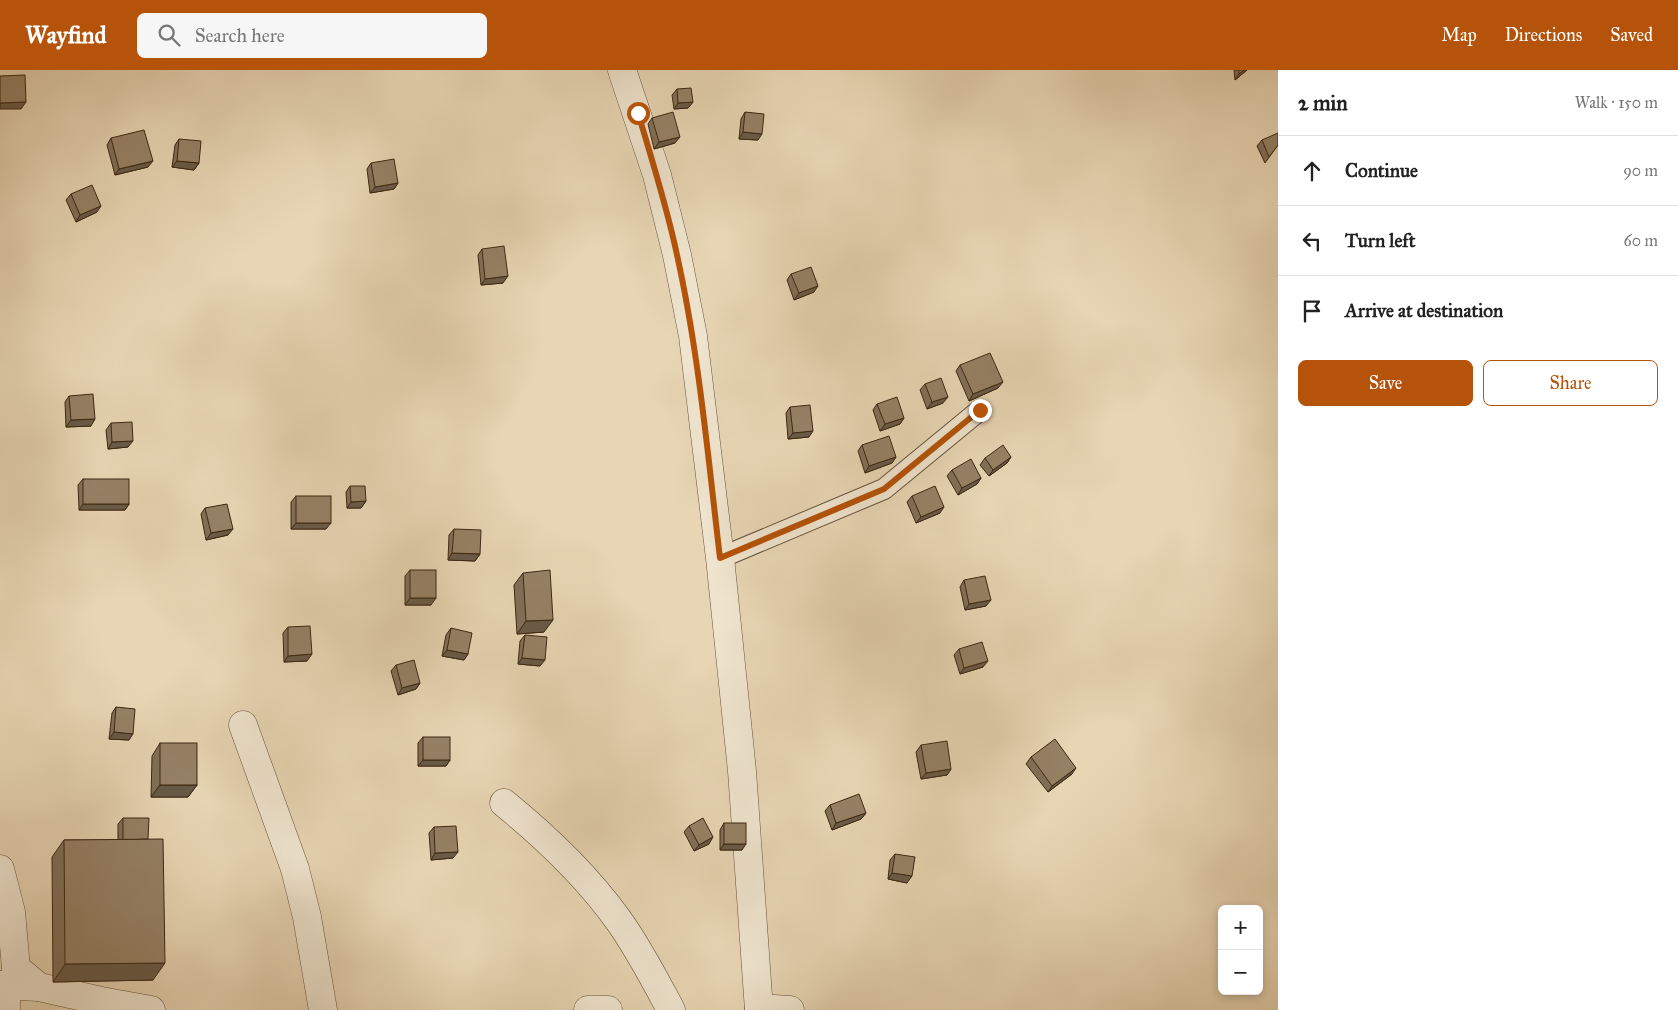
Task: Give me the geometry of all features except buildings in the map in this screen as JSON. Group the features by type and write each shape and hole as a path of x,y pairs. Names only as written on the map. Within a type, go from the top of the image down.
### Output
{"street":[{"path":"622,70 657,175 678,255 693,336 720,558 742,771 759,1009 790,1010"},
{"path":"243,725 295,869 307,917 323,1010"},
{"path":"504,803 566,858 594,888 619,921 644,960 671,1010"},
{"path":"0,869 11,912 16,968 39,987"},
{"path":"4,993 39,987 152,1010"},
{"path":"588,1010 608,1010"}],"lane":[{"path":"720,558 884,489 980,410"}],"route":[{"path":"638,113 678,255 693,336 720,558 884,489 980,410"}]}
